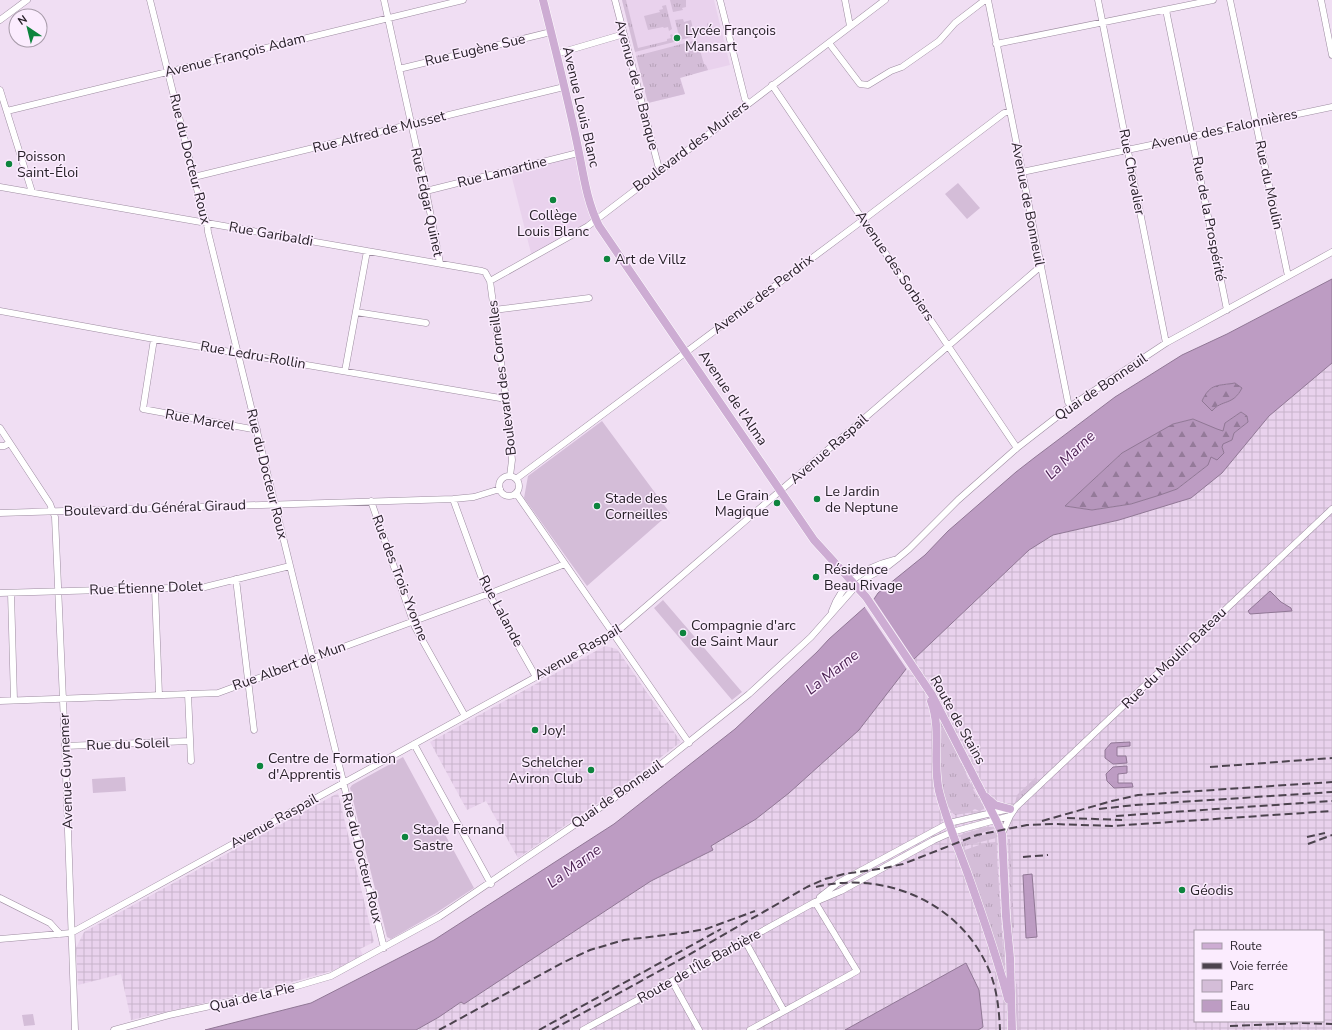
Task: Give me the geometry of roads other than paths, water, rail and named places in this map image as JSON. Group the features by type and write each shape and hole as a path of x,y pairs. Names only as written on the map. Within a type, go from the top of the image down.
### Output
{"main road":[{"name":"Avenue Louis Blanc","path":"543,0 564,87 590,207 595,220"},
{"name":"Avenue de l'Alma","path":"595,220 814,540 866,597 916,672"},
{"name":"Route de Stains","path":"916,672 932,695 983,793 1002,834 1006,916 1010,958 1012,1030"},
{"name":"Route de Stains","path":"916,672 931,700 936,716 937,778 949,823 979,905 998,964 1011,1012"},
{"path":"983,793 995,805 1012,811"}],"street":[{"path":"0,20 26,0"},
{"name":"Rue du Docteur Roux","path":"150,0 194,177 207,223 274,504 384,948"},
{"name":"Rue Edgar Quinet","path":"384,0 426,191 440,263"},
{"name":"Avenue François Adam","path":"7,111 463,0"},
{"name":"Avenue de la Banque","path":"615,0 658,165 661,170"},
{"path":"720,0 745,99 748,103"},
{"path":"845,0 850,26"},
{"name":"Boulevard des Muriers","path":"490,280 588,226 885,0"},
{"path":"829,43 860,84 868,85 891,71 902,67 940,40 955,23 987,0"},
{"name":"Avenue de Bonneuil","path":"987,0 1068,402 1071,406"},
{"name":"Rue Chevalier","path":"1098,0 1166,343"},
{"path":"996,44 1213,0"},
{"name":"Rue du Moulin","path":"1230,0 1288,276"},
{"path":"1321,0 1332,55"},
{"name":"Rue de la Prospérité","path":"1166,10 1227,310"},
{"name":"Rue Eugène Sue","path":"399,69 551,32"},
{"path":"556,54 624,34"},
{"name":"Avenue des Sorbiers","path":"772,85 1017,448"},
{"name":"Rue Alfred de Musset","path":"194,177 564,87"},
{"path":"0,90 32,192"},
{"name":"Avenue des Falonnières","path":"1022,172 1332,107"},
{"name":"Avenue des Perdrix","path":"513,477 686,352 1004,113 1010,111"},
{"name":"Rue Lamartine","path":"426,191 578,153"},
{"name":"Rue Garibaldi","path":"0,187 440,263 485,272 490,280"},
{"path":"345,372 367,251"},
{"name":"Quai de Bonneuil","path":"384,948 439,917 490,883 616,797 689,743 781,667 818,630 854,584 888,566 897,559 958,500 1017,448 1071,406 1166,343 1332,252"},
{"name":"Avenue Raspail","path":"71,933 614,634 1041,266"},
{"name":"Boulevard des Corneilles","path":"490,280 506,399 513,477"},
{"path":"494,310 589,298"},
{"name":"Rue Ledru-Rollin","path":"0,310 154,339 506,399"},
{"path":"356,312 426,323"},
{"name":"Rue Marcel","path":"154,339 143,409 257,430"},
{"path":"0,428 50,504 53,512"},
{"path":"0,446 10,443"},
{"path":"507,476 513,477 519,484 516,493 507,495 504,494 499,486 501,480 507,476"},
{"name":"Boulevard du Général Giraud","path":"0,513 453,499 474,497 500,489"},
{"path":"516,493 689,743"},
{"name":"Rue Lalande","path":"453,499 485,588 536,677"},
{"name":"Rue des Trois Yvonne","path":"370,501 415,627 465,716"},
{"name":"Rue du Moulin Bateau","path":"1012,811 1332,508"},
{"name":"Avenue Guynemer","path":"53,512 55,517 63,698 75,1030"},
{"name":"Rue Albert de Mun","path":"0,701 218,693 565,564"},
{"name":"Rue Étienne Dolet","path":"0,594 205,587 290,566"},
{"path":"236,579 254,730"},
{"path":"155,588 158,695"},
{"path":"11,593 14,700"},
{"path":"188,694 191,761"},
{"name":"Rue du Soleil","path":"65,746 190,741"},
{"path":"414,744 490,883"},
{"path":"1002,834 1012,811"},
{"name":"Route de l'Île Barbière","path":"583,1030 815,902 841,891 934,840 994,816 1012,811"},
{"name":"Route de l'Île Barbière","path":"815,902 838,883 949,823 994,816"},
{"path":"0,898 50,923 60,934"},
{"path":"750,1030 857,970 815,902"},
{"path":"0,940 71,933"},
{"path":"745,941 784,1011"},
{"name":"Quai de la Pie","path":"114,1030 169,1015 301,986 342,971 384,948"},
{"path":"672,981 699,1030"},
{"path":"595,1023 598,1030"}],"water":[{"name":"La Marne","path":"1332,279 1332,363 1269,416 1222,473 1191,498 1119,520 1053,535 1029,550 913,660 859,730 789,793 756,819 711,846 713,850 651,881 464,1004 461,1002 416,1030 205,1030 311,1003 434,940 614,824 735,729 829,639 874,599 878,593 925,555 948,531 1016,472 1115,397 1182,355 1227,334","holes":["1235,383 1242,388 1239,394 1235,398 1216,407 1212,411 1202,401 1211,388 1219,385","1241,412 1247,416 1248,422 1234,433 1232,440 1223,444 1222,447 1224,453 1217,460 1211,457 1208,465 1177,489 1131,504 1092,510 1065,506 1122,453 1173,424 1193,419 1223,431 1225,423"]},
{"path":"1270,591 1281,602 1291,608 1292,611 1250,614 1248,611"},
{"path":"1130,742 1130,746 1117,747 1117,756 1126,756 1127,763 1113,764 1105,758 1105,750 1111,743"},
{"path":"1127,766 1127,773 1118,774 1118,783 1132,783 1133,787 1114,788 1107,781 1106,774 1113,767"},
{"path":"1032,874 1037,937 1026,938 1023,875"},
{"path":"966,963 979,990 983,1027 978,1030 845,1030"}],"railway":[{"path":"1210,767 1332,758"},
{"path":"1042,821 1138,795 1332,782"},
{"path":"1099,809 1135,805 1332,792"},
{"path":"1116,816 1332,801"},
{"path":"552,1030 683,958 807,887 825,879 844,874 903,864 977,835 1027,825 1054,824 1112,826 1332,811"},
{"path":"1067,818 1122,820"},
{"path":"1307,837 1325,833"},
{"path":"1308,844 1332,835"},
{"path":"1023,857 1048,855"},
{"path":"816,887 842,883 868,883 894,888 918,897 940,910 960,926 976,946 989,970 997,999 1000,1030"},
{"path":"439,1030 564,962 590,950 624,940 706,929 755,911"},
{"path":"539,1030 721,929"},
{"path":"1230,1026 1301,1023 1332,1024"}],"place":[{"name":"Lycée François Mansart","path":"677,38"},
{"name":"Poisson Saint-Éloi","path":"9,164"},
{"name":"Collège Louis Blanc","path":"553,200"},
{"name":"Art de Villz","path":"607,259"},
{"name":"Le Jardin de Neptune","path":"817,499"},
{"name":"Le Grain Magique","path":"777,503"},
{"name":"Stade des Corneilles","path":"597,506"},
{"name":"Résidence Beau Rivage","path":"816,577"},
{"name":"Compagnie d'arc de Saint Maur","path":"683,633"},
{"name":"Joy!","path":"535,730"},
{"name":"Centre de Formation d'Apprentis","path":"260,766"},
{"name":"Schelcher Aviron Club","path":"591,770"},
{"name":"Stade Fernand Sastre","path":"405,837"},
{"name":"Géodis","path":"1182,890"}]}
